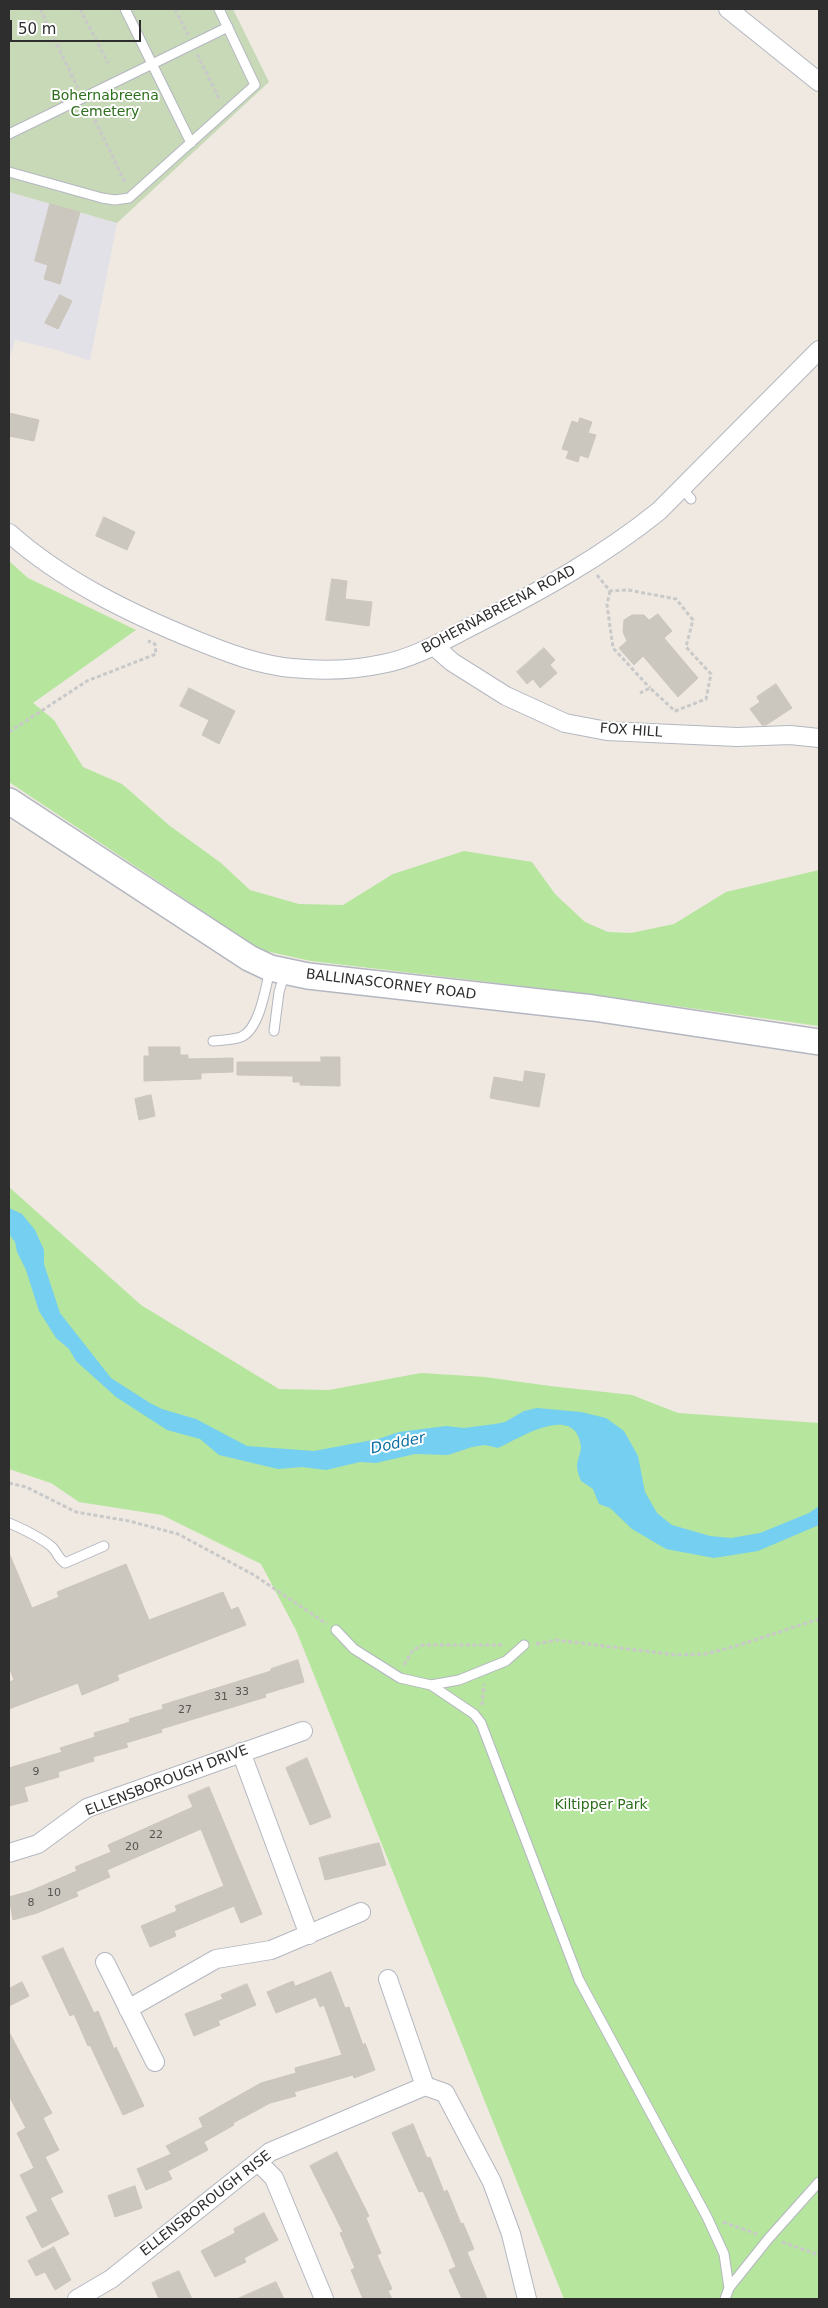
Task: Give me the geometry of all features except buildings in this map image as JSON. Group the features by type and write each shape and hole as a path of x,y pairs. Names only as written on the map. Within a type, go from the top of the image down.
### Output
{"main road":[{"name":"BALLINASCORNEY ROAD","path":"9,801 249,958 278,970 308,976 593,1008 819,1042"}],"street":[{"path":"728,9 819,82"},
{"name":"BOHERNABREENA ROAD","path":"9,533 37,556 113,604 149,621 229,653 264,663 292,668 325,669 368,666 390,662 434,646 507,609 590,561 686,493 819,350"},
{"name":"FOX HILL","path":"434,646 452,662 506,696 565,722 606,731 737,737 790,735 819,738"},
{"name":"ELLENSBOROUGH DRIVE","path":"9,1853 38,1844 87,1808 303,1731"},
{"path":"241,1752 309,1935"},
{"path":"128,2009 216,1958 271,1950 361,1912"},
{"path":"104,1962 156,2062"},
{"path":"388,1980 425,2086 445,2093 492,2182 511,2234 527,2299"},
{"name":"ELLENSBOROUGH RISE","path":"78,2299 111,2279 232,2182 259,2163 270,2152 425,2086"},
{"path":"259,2163 274,2178 324,2299"}],"lane":[{"path":"125,9 191,143"},
{"path":"9,172 102,198 129,198 255,85 218,9"},
{"path":"9,134 228,27"},
{"path":"274,1031 278,970"},
{"path":"214,1041 230,1040 243,1036 254,1024 278,970"},
{"path":"9,1523 21,1528 53,1548 59,1559 64,1563 104,1546"},
{"path":"336,1630 354,1649 400,1678 431,1685 474,1714 481,1723 579,1980 707,2217 724,2254 729,2288"},
{"path":"431,1685 459,1680 506,1661 524,1645"},
{"path":"725,2299 729,2288 769,2238 819,2182"}],"path":[{"path":"80,9 108,63"},
{"path":"175,9 226,111"},
{"path":"590,561 596,574 610,591"},
{"path":"628,590 676,599 693,620 686,647 710,674 706,699 675,711 650,688 613,648 607,605 610,591 628,590"},
{"path":"9,732 87,681 156,654 155,644 147,640"},
{"path":"640,693 650,688"},
{"path":"9,1483 26,1488 76,1512 129,1521 178,1534 254,1575 336,1630"},
{"path":"394,1674 404,1666 413,1650 423,1645 524,1645 556,1640 677,1655 705,1654 733,1647 819,1619"},
{"path":"481,1723 485,1670"}],"shaded area":[{"path":"9,192 117,223 90,361 57,350 15,340 9,360"}],"green space":[{"name":"Bohernabreena Cemetery","path":"9,9 233,9 269,82 117,223 9,192"},
{"path":"9,561 28,578 136,630 33,703 54,720 83,767 122,784 170,826 221,863 250,890 299,904 343,905 393,874 464,851 532,862 555,894 585,922 608,932 631,933 674,924 726,892 819,870 819,1026 589,994 311,961 261,950 9,782"},
{"name":"Kiltipper Park","path":"9,1187 141,1305 279,1389 329,1390 421,1373 485,1377 632,1395 678,1413 819,1423 819,2299 564,2299 296,1630 261,1564 162,1515 79,1502 51,1483 9,1469"}],"water":[{"name":"Dodder","path":"9,1208 22,1214 35,1230 44,1250 44,1264 60,1313 111,1378 162,1409 196,1419 247,1446 314,1451 378,1439 399,1432 446,1426 464,1428 495,1424 505,1422 524,1411 537,1408 581,1412 606,1418 624,1431 638,1456 645,1492 657,1513 672,1525 710,1536 731,1538 760,1533 809,1513 819,1506 819,1525 758,1551 714,1558 666,1549 632,1529 610,1508 599,1504 593,1489 581,1481 577,1464 581,1447 577,1433 569,1426 545,1427 498,1448 485,1445 448,1455 415,1454 376,1463 360,1462 326,1470 302,1467 278,1469 219,1455 200,1439 167,1430 116,1397 76,1361 69,1349 56,1338 39,1311 26,1270 17,1252 15,1242 9,1234"}]}
